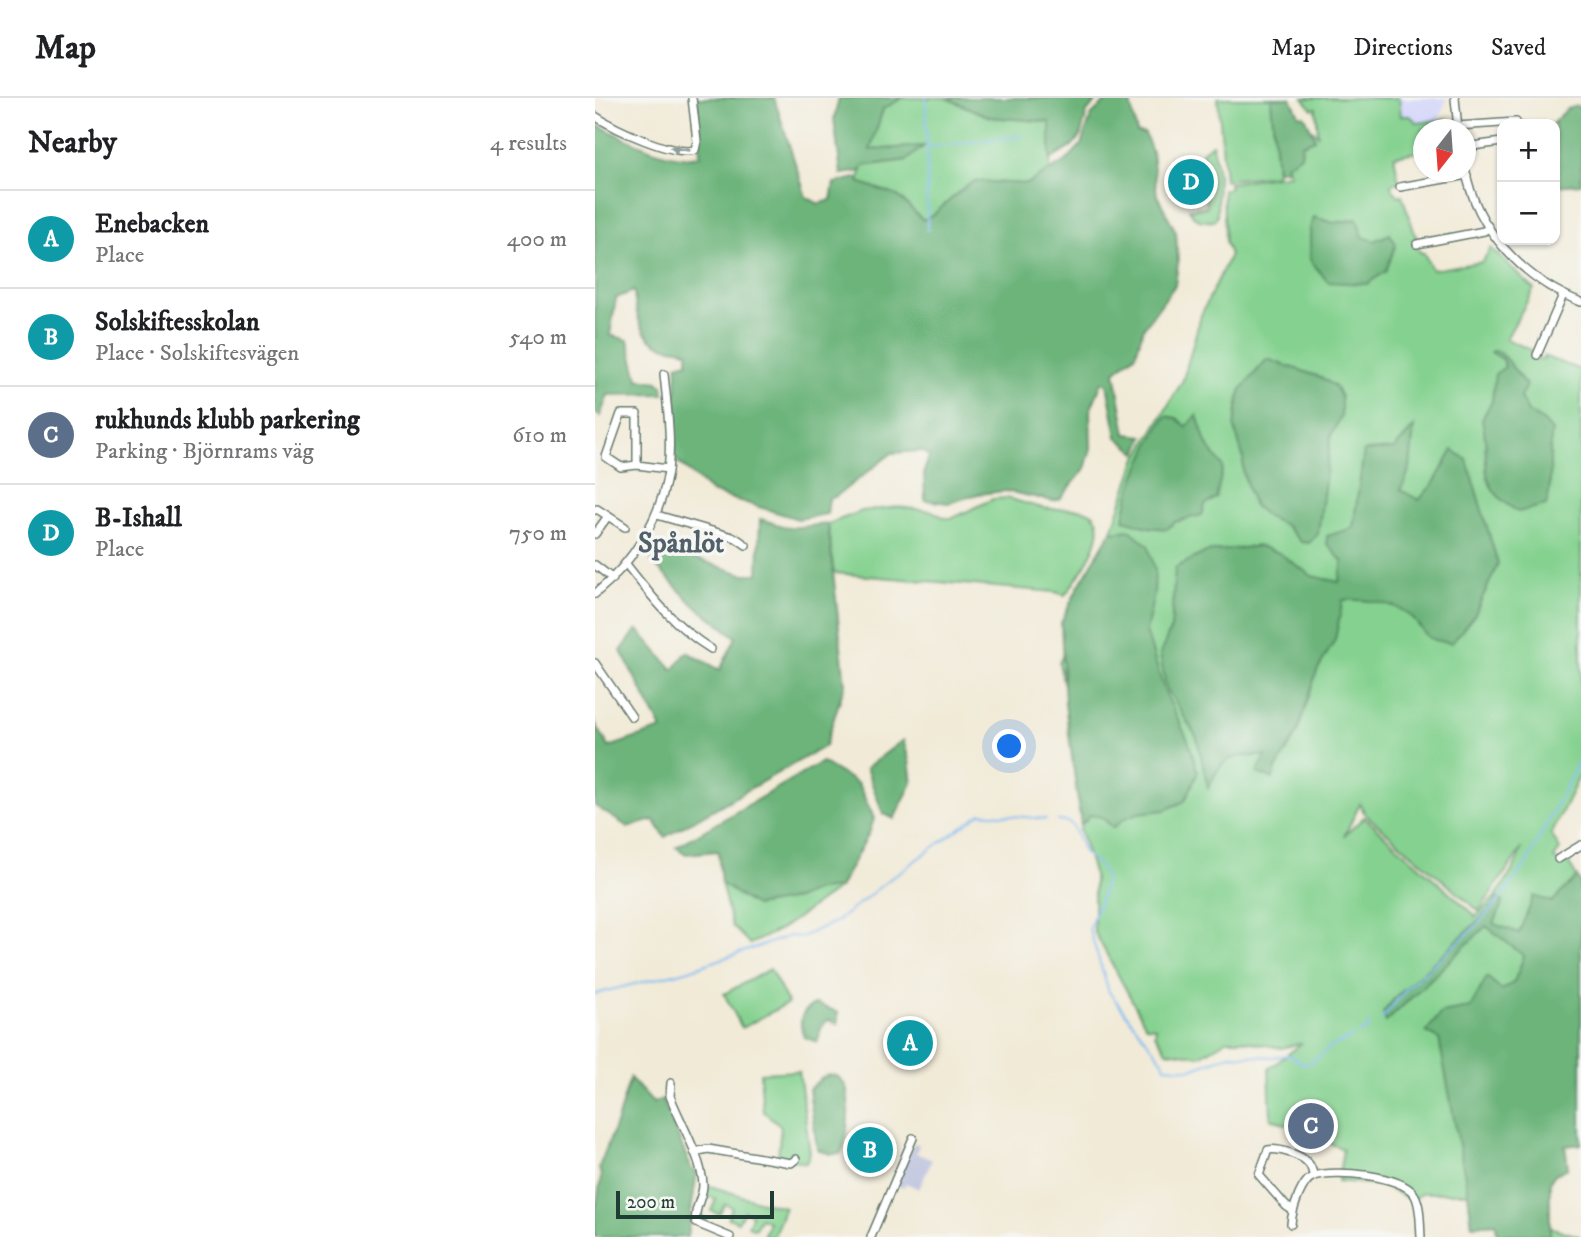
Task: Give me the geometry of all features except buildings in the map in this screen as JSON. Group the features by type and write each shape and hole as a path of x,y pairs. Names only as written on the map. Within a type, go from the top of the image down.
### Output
{"street":[{"path":"595,116 617,130 662,146 690,152 695,150 697,141 692,98"},
{"path":"1455,98 1456,119"},
{"path":"1476,126 1497,124"},
{"path":"1476,146 1497,143"},
{"path":"1400,187 1422,182"},
{"path":"1470,182 1489,227 1517,263 1563,295 1581,302"},
{"path":"1417,244 1483,231 1489,227"},
{"path":"1537,355 1563,295"},
{"path":"595,594 626,564 657,515 668,469 664,374"},
{"path":"638,465 637,414 621,414 606,457 621,467 638,465 668,469"},
{"path":"595,510 625,527"},
{"path":"657,515 736,538 746,545"},
{"path":"595,534 608,516"},
{"path":"626,564 657,604 691,637 711,649"},
{"path":"595,565 613,579"},
{"path":"595,663 632,716"},
{"path":"1559,859 1581,845"},
{"path":"671,1083 670,1096 702,1171 703,1188 694,1216 696,1223 730,1237"},
{"path":"871,1237 913,1138"},
{"path":"694,1152 708,1149 791,1163 796,1159"},
{"path":"1292,1210 1259,1175 1268,1150 1276,1149 1304,1160 1309,1164 1314,1176"},
{"path":"1291,1224 1292,1210 1308,1180 1314,1176 1369,1176 1408,1188 1417,1199 1421,1237"}],"shaded area":[{"path":"1399,98 1447,98 1439,119 1413,119 1413,121 1400,117"},
{"path":"914,1143 919,1145 916,1153 932,1160 919,1189 906,1183 903,1188 896,1185"}],"green space":[{"path":"697,98 774,98 806,197 819,204 831,200 834,183 860,177 859,182 898,196 923,220 975,181 1027,184 1067,160 1081,145 1091,116 1109,98 1129,98 1137,133 1145,134 1152,152 1157,195 1176,232 1178,263 1175,285 1143,329 1136,354 1115,372 1126,434 1144,436 1137,453 1117,437 1107,384 1102,382 1090,411 1091,448 1085,469 1060,499 1053,501 1006,491 978,494 949,503 925,500 924,472 929,456 922,451 892,453 835,497 829,498 827,514 798,519 711,492 674,458 677,365 688,362 688,351 660,345 648,336 637,314 634,291 616,298 610,335 628,340 638,379 658,382 663,386 664,394 608,395 600,416 595,413 595,124 660,152 674,156 700,156"},
{"path":"839,98 902,98 883,109 870,150 924,146 907,160 863,166 862,171 841,174 834,119"},
{"path":"902,98 946,98 990,117 1051,122 1050,170 1027,184 975,181 934,214 922,220 898,196 858,182 863,166 907,160 922,146 870,150 883,109"},
{"path":"946,98 1099,98 1087,112 1080,137 1071,147 1050,160 1050,122 990,117"},
{"path":"1218,98 1271,98 1277,175 1225,180"},
{"path":"1271,98 1291,98 1299,115 1305,116 1315,139 1302,144 1301,155 1286,165 1287,170 1277,170"},
{"path":"1303,98 1399,98 1401,116 1410,116 1413,119 1413,153 1394,156 1399,182 1391,184 1399,196 1402,195 1417,240 1412,240 1420,252 1424,253 1432,270 1482,262 1491,248 1534,289 1506,339 1531,350 1531,359 1544,360 1543,356 1581,370 1581,773 1551,834 1560,849 1554,859 1563,864 1568,862 1581,884 1581,1144 1565,1146 1568,1168 1555,1174 1550,1181 1550,1227 1581,1237 1497,1234 1496,1223 1472,1225 1468,1193 1422,1193 1412,1200 1381,1185 1338,1181 1343,1149 1271,1118 1269,1069 1302,1043 1281,1048 1242,1040 1227,1040 1200,1056 1167,1051 1155,1034 1156,1027 1146,1026 1094,931 1094,876 1080,830 1086,784 1059,663 1105,551 1136,460 1183,380 1201,315 1230,255 1225,241 1223,190 1230,188 1229,183 1290,174 1286,165 1301,155 1302,144 1315,139 1311,129 1318,135 1316,108 1312,109","holes":["1360,804 1365,814 1479,911 1522,848 1503,886 1475,917 1364,817 1344,836"]},
{"path":"1576,106 1581,108 1581,184 1560,186 1560,119 1557,119 1567,109"},
{"path":"1212,144 1218,173 1217,217 1214,221 1205,221 1196,218 1189,209 1207,207 1202,152"},
{"path":"1314,217 1334,223 1357,219 1363,237 1374,241 1390,234 1396,244 1386,271 1367,284 1328,282 1310,260 1310,228"},
{"path":"1496,350 1526,385 1520,397 1528,412 1552,431 1550,487 1546,505 1518,512 1494,491 1486,471 1482,419 1492,401 1495,374 1505,367 1502,359 1491,352"},
{"path":"1267,359 1320,377 1336,387 1341,397 1341,417 1331,435 1318,534 1309,543 1301,542 1285,525 1267,517 1253,505 1243,472 1243,457 1234,426 1240,391"},
{"path":"1197,415 1206,443 1223,467 1216,498 1205,505 1202,515 1175,522 1167,529 1124,520 1129,495 1140,466 1166,416 1177,418 1186,427"},
{"path":"1414,427 1410,468 1401,490 1419,500 1434,483 1453,450 1467,460 1498,564 1475,614 1452,643 1428,637 1402,610 1386,604 1343,600 1335,640 1317,671 1297,733 1273,779 1257,773 1266,756 1236,757 1224,763 1208,788 1197,738 1166,687 1160,654 1171,628 1175,568 1206,552 1259,546 1279,553 1312,576 1339,582 1343,562 1327,544 1327,536 1353,528 1364,451 1394,449"},
{"path":"1007,498 1044,508 1087,511 1096,517 1099,527 1092,552 1065,595 834,573 828,524 862,511 898,507 932,511 945,518 953,518 993,499"},
{"path":"760,519 789,528 828,524 845,684 825,746 665,837 654,820 628,827 595,806 595,723 609,747 662,729 621,651 637,629 673,670 687,652 720,670 736,637 693,604 652,562 650,544 742,574 758,574"},
{"path":"1130,530 1148,545 1155,570 1154,594 1146,631 1164,690 1188,740 1198,772 1185,801 1165,810 1138,813 1125,818 1113,828 1102,817 1090,815 1081,825 1065,704 1061,623 1078,587 1111,532"},
{"path":"903,740 912,783 894,819 883,813 866,768"},
{"path":"822,762 858,784 874,818 870,831 839,888 817,890 796,899 755,906 721,883 718,851 686,854 676,847"},
{"path":"1577,877 1581,884 1581,1144 1565,1146 1568,1168 1555,1174 1550,1181 1550,1236 1497,1234 1496,1223 1472,1225 1439,1039 1426,1032 1441,1013 1470,1008 1487,977 1502,990 1514,982 1524,956 1486,926 1386,1022 1383,1013 1394,999 1493,906 1497,898 1503,902 1494,924 1519,933 1534,896 1552,902"},
{"path":"721,883 755,906 796,899 817,890 839,888 783,928 750,944 732,926"},
{"path":"770,969 788,1003 742,1028 724,994"},
{"path":"816,1004 838,1012 838,1024 828,1020 822,1025 817,1042 804,1037 801,1026 804,1013"},
{"path":"799,1071 810,1153 806,1163 778,1156 781,1126 763,1111 760,1073"},
{"path":"837,1076 847,1091 847,1131 840,1154 830,1154 817,1149 809,1089 823,1077"},
{"path":"630,1078 653,1103 662,1099 692,1170 697,1172 687,1237 595,1237 595,1215 601,1177 599,1167"},
{"path":"707,1185 785,1207 773,1237 763,1237 769,1222 760,1218 755,1229 748,1226 752,1215 744,1211 738,1222 728,1218 732,1207 725,1204 719,1214 711,1211 716,1199 708,1196 699,1215 699,1206"}],"waterway":[{"path":"926,98 927,146"},
{"path":"927,231 927,147 1023,136"},
{"path":"1382,1019 1408,987 1473,929 1497,903 1526,864 1581,757"},
{"path":"595,994 686,971 790,936 801,937 837,921 981,813 1046,819"},
{"path":"1058,821 1068,822 1073,826 1085,854 1099,865 1106,876 1102,896 1089,928 1109,992 1165,1067 1191,1069 1230,1055 1290,1055 1303,1064 1310,1063 1331,1047 1353,1036"},
{"path":"1359,1033 1366,1030 1369,1023"}],"place":[{"name":"B-Ishall","path":"1191,182"},
{"name":"Enebacken","path":"910,1043"},
{"name":"rukhunds klubb parkering","path":"1311,1126"},
{"name":"Solskiftesskolan","path":"870,1150"}],"district":[{"name":"Spånlöt","path":"681,543"}]}
